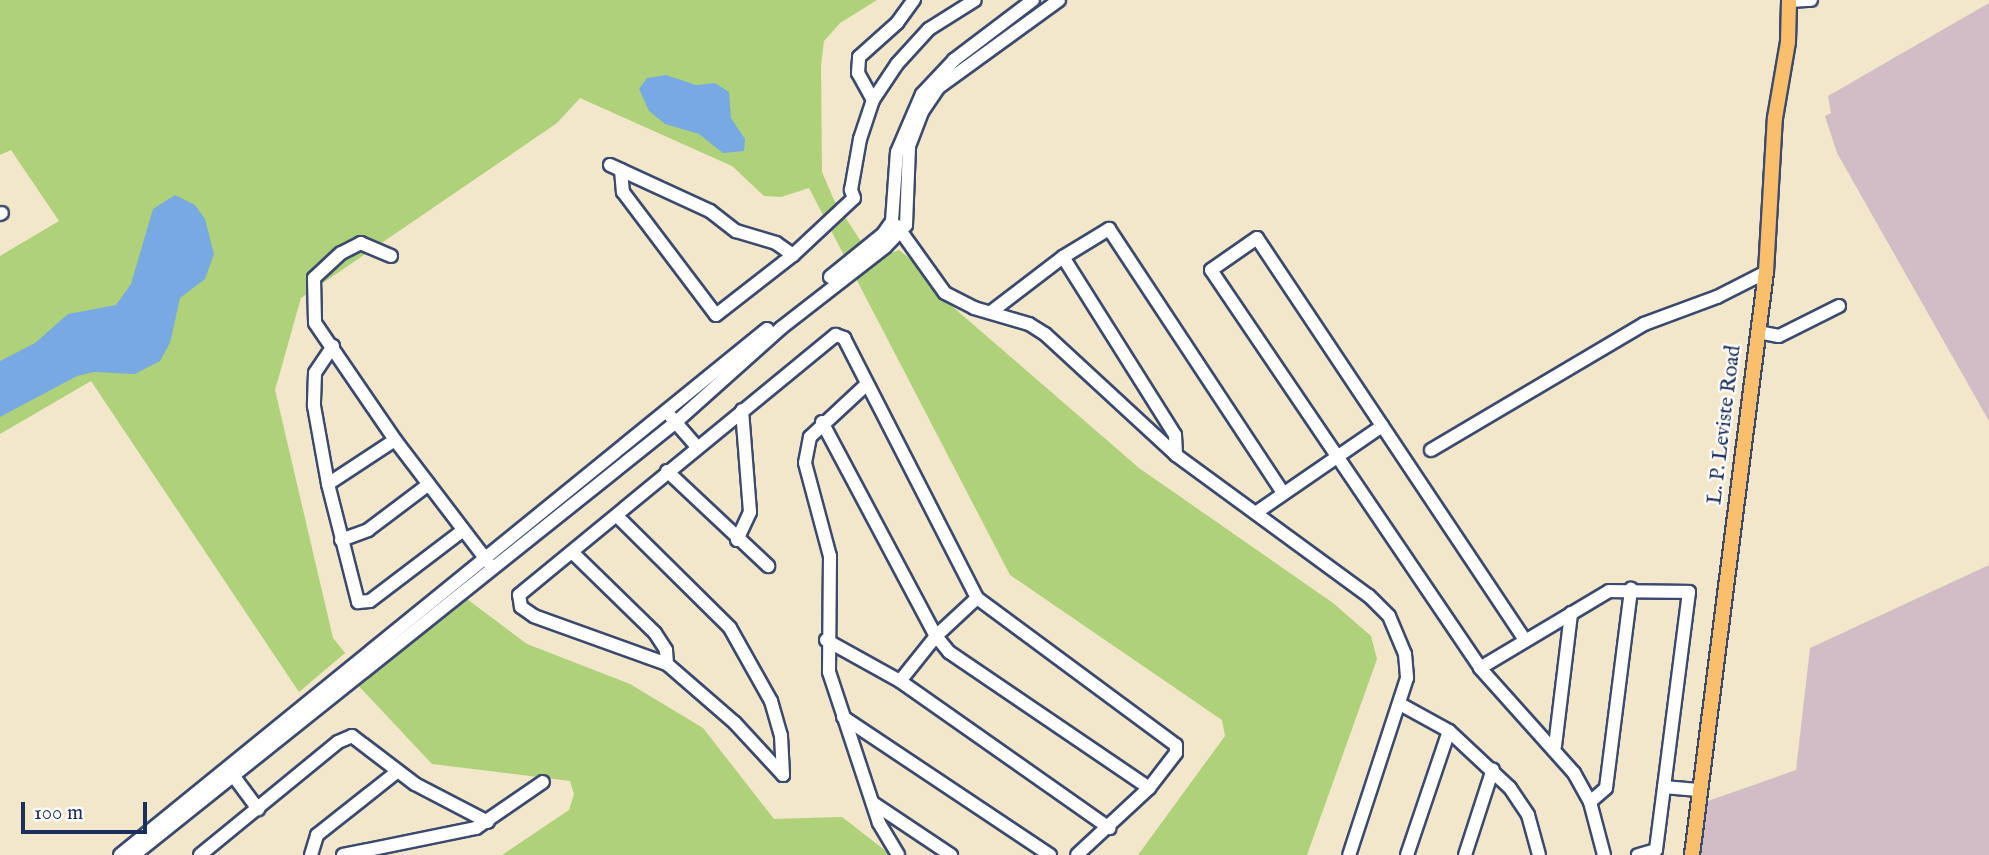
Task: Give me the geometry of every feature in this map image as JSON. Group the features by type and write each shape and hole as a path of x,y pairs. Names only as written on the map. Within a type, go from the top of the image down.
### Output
{"main road":[{"name":"L. P. Leviste Road","path":"1692,855 1698,790 1766,272 1775,118 1788,42 1789,1"}],"street":[{"path":"873,100 858,73 859,57 897,23 915,0"},
{"path":"943,0 949,14"},
{"path":"793,255 776,243 736,230 710,211 615,168 623,192 716,314 793,255 854,198 851,190 860,139 873,100 897,64 949,14 975,0"},
{"path":"672,417 883,234 892,221 897,152 922,94 954,60 1033,0"},
{"path":"120,855 230,771 885,247 902,231 908,213 905,175 909,146 922,111 939,87 1059,0"},
{"path":"1789,1 1811,0"},
{"path":"892,221 920,254 945,293 991,313 1029,324 1045,334 1176,455 1256,512 1389,616 1405,654 1406,678 1400,704 1349,855"},
{"path":"991,313 1063,257 1109,229 1283,493"},
{"path":"1525,640 1257,238 1211,270 1336,460 1480,668 1555,746 1590,802 1604,855"},
{"path":"391,256 368,244 354,244 314,278 315,323 461,531 489,562"},
{"path":"885,247 920,254"},
{"path":"1063,257 1175,435 1176,455"},
{"path":"1431,450 1644,324 1717,297 1766,272"},
{"path":"1758,332 1779,336 1839,306"},
{"path":"617,516 730,628 771,701 782,736 783,775 735,723 667,664 534,616 521,607 519,595 617,516 696,446 836,335 844,338 977,598 1174,743 1176,753 1149,788 1110,828 1077,855"},
{"path":"332,346 322,357 312,389 328,484 358,602 365,603 461,531"},
{"path":"867,384 822,422 810,437 805,463 830,556 833,588 826,640 829,672 873,803 898,855"},
{"path":"737,540 750,513 742,410"},
{"path":"672,417 696,446"},
{"path":"822,422 936,636 949,652 1149,788"},
{"path":"1256,512 1336,460 1382,426"},
{"path":"328,484 395,440"},
{"path":"667,471 737,540 768,566"},
{"path":"341,540 368,530 429,484"},
{"path":"572,552 655,633 666,650 667,664"},
{"path":"1480,668 1609,591 1632,589 1689,592 1656,850 1638,855"},
{"path":"1590,802 1606,788 1632,589"},
{"path":"900,681 936,636 977,598"},
{"path":"1555,746 1571,613"},
{"path":"826,640 900,681 1110,828"},
{"path":"1400,704 1449,731 1493,769 1528,815 1539,855"},
{"path":"843,716 1050,855"},
{"path":"1407,855 1449,731"},
{"path":"200,855 352,736 398,771 488,821"},
{"path":"1465,855 1493,769"},
{"path":"230,771 258,809"},
{"path":"134,855 230,771"},
{"path":"311,855 317,835 398,771"},
{"path":"343,855 477,828 543,782"},
{"path":"1664,786 1698,790"},
{"path":"873,803 951,855"}],"shaded area":[{"path":"1989,3 1989,421 1837,153 1825,116 1831,113 1828,96"},
{"path":"1989,565 1989,855 1701,855 1705,802 1796,770 1810,648"}],"green space":[{"path":"0,0 877,0 840,23 824,41 821,65 822,172 834,200 860,240 875,259 899,250 913,261 939,295 1139,468 1333,603 1371,636 1377,659 1307,855 1138,855 1225,736 1222,720 1010,575 809,188 781,197 764,196 732,166 580,98 557,123 301,298 275,390 333,638 345,653 299,692 91,381 0,434 0,256 59,221 11,150 0,155"},
{"path":"463,596 527,644 630,684 703,728 774,819 842,817 891,855 502,855 569,810 574,794 570,781 432,764 355,682"}],"water":[{"path":"666,75 696,85 715,83 729,92 731,118 745,139 744,151 723,153 699,134 665,124 649,111 639,89 647,78"},
{"path":"175,195 195,205 205,219 214,254 205,279 180,298 170,343 160,361 135,374 94,372 77,376 0,417 0,361 35,343 68,314 116,305 131,284 153,209"}]}
